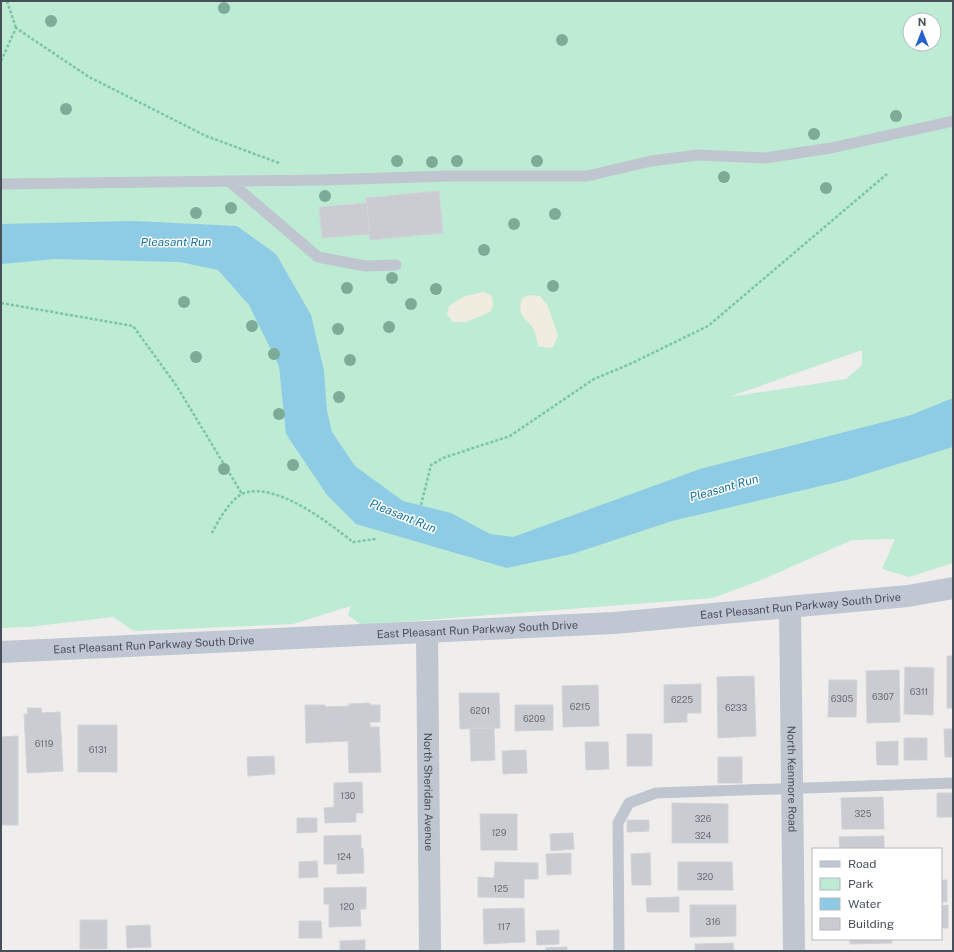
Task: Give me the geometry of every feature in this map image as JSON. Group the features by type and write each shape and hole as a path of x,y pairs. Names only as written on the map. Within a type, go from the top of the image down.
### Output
{"street":[{"name":"East Pleasant Run Parkway South Drive","path":"1,652 614,623 908,596 953,588"},
{"name":"North Kenmore Road","path":"790,608 794,951"},
{"name":"North Sheridan Avenue","path":"427,633 430,951"}],"lane":[{"path":"1,184 330,180 450,176 587,176 651,161 698,154 765,158 831,148 953,122"},
{"path":"229,181 318,257 365,266 396,265"},
{"path":"619,951 618,823 629,803 656,793 953,783"}],"path":[{"path":"7,1 16,28 89,77 206,136 286,166"},
{"path":"1,62 16,28"},
{"path":"421,504 431,465 443,458 510,436 594,379 630,364 708,326 887,174"},
{"path":"1,303 132,326 176,385 242,494"},
{"path":"212,533 232,501 242,494 256,491 285,498 323,518 353,542 376,539"}],"green space":[{"path":"1,1 953,1 953,408 871,434 759,456 616,504 538,533 518,544 491,540 476,530 455,545 518,560 550,554 612,530 683,510 770,491 811,480 869,470 953,447 953,563 909,577 882,569 895,539 852,540 766,578 713,598 361,625 348,615 351,606 293,624 134,631 113,617 28,627 1,628","holes":["862,350 862,365 846,379 729,397"]}],"sand":[{"path":"484,292 492,296 493,305 491,311 466,322 453,322 447,314 449,306 465,296"},
{"path":"530,295 540,296 548,306 558,336 553,347 549,348 538,346 534,330 522,316 520,309 522,298"}],"water":[{"name":"Pleasant Run","path":"134,221 237,226 276,254 311,315 324,371 327,411 332,432 355,466 403,501 451,513 490,534 513,537 700,469 911,415 953,398 953,447 846,480 672,521 572,554 507,568 356,524 327,495 286,434 279,366 249,305 218,270 180,262 56,259 1,264 1,224"}],"building":[{"path":"439,191 443,233 370,240 366,198"},
{"path":"367,203 370,234 322,238 319,207"},
{"path":"947,656 953,656 953,708 947,708"},
{"path":"905,667 934,668 933,715 904,714"},
{"path":"899,670 900,722 867,723 866,671"},
{"path":"754,676 756,736 718,738 717,677"},
{"path":"829,680 857,680 856,717 828,717"},
{"path":"701,684 701,713 687,713 687,722 664,723 664,685"},
{"path":"598,685 599,726 563,727 562,686"},
{"path":"459,693 499,693 500,728 460,729"},
{"path":"370,703 370,705 380,705 380,722 370,722 370,727 379,727 381,772 349,773 348,741 306,743 305,705 325,705 325,707"},
{"path":"515,705 553,705 553,730 515,731"},
{"path":"27,708 41,708 42,713 60,712 63,771 27,773 24,714 28,714"},
{"path":"78,725 117,725 117,772 78,772"},
{"path":"470,728 494,728 495,760 471,761"},
{"path":"944,729 953,729 953,757 945,757"},
{"path":"627,734 652,734 652,766 627,766"},
{"path":"18,736 18,825 1,825 1,737"},
{"path":"904,738 927,738 927,760 904,760"},
{"path":"898,741 898,765 877,765 876,742"},
{"path":"585,742 608,742 609,769 586,770"},
{"path":"526,750 527,773 503,774 502,751"},
{"path":"274,756 275,774 248,776 247,757"},
{"path":"718,757 742,757 742,783 718,783"},
{"path":"362,782 363,813 356,813 356,822 325,823 324,808 334,807 334,783"},
{"path":"937,793 953,793 953,817 937,817"},
{"path":"883,797 884,829 842,829 841,798"},
{"path":"672,803 728,804 728,843 672,843"},
{"path":"480,814 517,814 517,850 481,850"},
{"path":"297,818 317,818 317,832 297,833"},
{"path":"627,820 649,820 649,831 627,832"},
{"path":"573,833 574,849 551,851 550,834"},
{"path":"361,835 364,873 337,874 337,864 324,864 324,836"},
{"path":"884,836 884,848 840,848 839,837"},
{"path":"571,853 571,874 547,875 546,854"},
{"path":"650,853 651,885 632,885 631,854"},
{"path":"317,861 318,877 299,878 299,862"},
{"path":"495,862 538,863 538,879 524,879 524,898 478,897 478,877 494,878"},
{"path":"678,862 732,862 733,890 678,890"},
{"path":"942,880 947,880 947,902 942,902"},
{"path":"366,887 366,909 360,909 361,926 329,927 329,904 324,904 324,888"},
{"path":"679,897 679,912 647,912 646,898"},
{"path":"690,905 736,905 736,936 690,937"},
{"path":"948,905 948,928 942,928 942,906"},
{"path":"524,908 525,942 484,944 483,909"},
{"path":"80,920 107,920 107,949 80,949"},
{"path":"299,921 321,921 322,938 299,938"},
{"path":"150,925 151,947 127,948 126,926"},
{"path":"559,930 559,944 537,945 536,931"},
{"path":"365,940 365,951 340,951 340,941"},
{"path":"850,940 892,940 892,943 850,944"},
{"path":"733,943 734,951 695,951 695,944"},
{"path":"567,947 567,951 546,951 546,948"}]}
